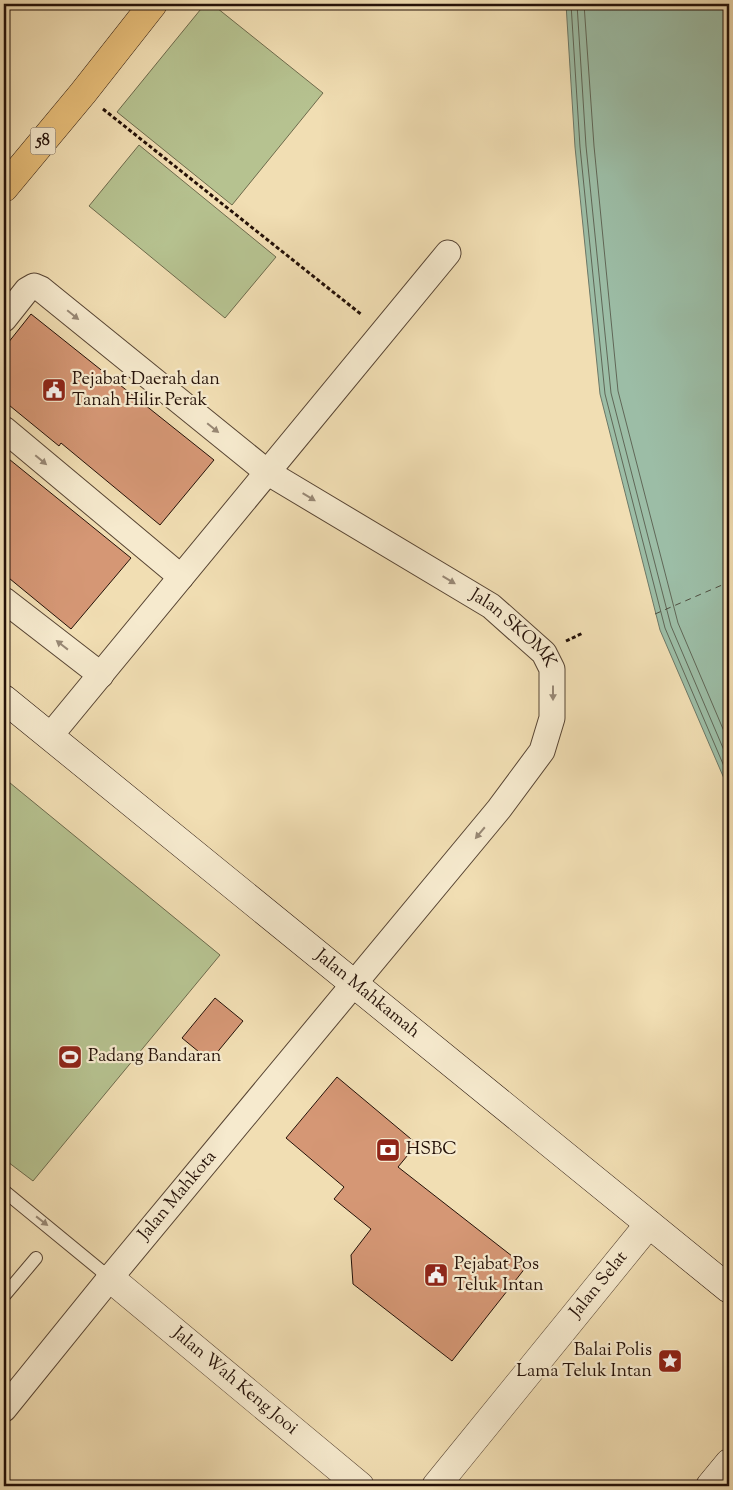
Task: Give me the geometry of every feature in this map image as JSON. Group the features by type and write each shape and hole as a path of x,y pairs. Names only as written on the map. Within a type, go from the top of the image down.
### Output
{"highway":[{"name":"58","path":"4,188 83,93 153,4"}],"main road":[{"name":"Jalan Mahkamah","path":"4,699 353,985 729,1289"},
{"name":"Jalan Selat","path":"436,1486 649,1224"},
{"name":"Jalan Wah Keng Jooi","path":"110,1278 360,1486"},
{"path":"710,1486 729,1464"}],"street":[{"path":"50,736 448,252"},
{"name":"Jalan SKOMK","path":"4,319 27,290 34,286 41,289 267,472 491,606 544,653 552,670 552,718 542,751 499,809 353,985"},
{"path":"4,429 181,577"},
{"path":"4,600 101,675"},
{"name":"Jalan Mahkota","path":"4,1409 353,985"}],"lane":[{"path":"4,1191 110,1278"},
{"path":"4,1296 36,1258"}],"path":[{"path":"83,93 383,331"}],"shaded area":[{"path":"205,4 212,4 323,93 232,205 117,112"},
{"path":"139,145 276,257 225,318 89,206"},
{"name":"Padang Bandaran","path":"4,778 220,955 33,1181 4,1159"}],"water":[{"path":"566,4 729,4 729,790 660,630 600,394 575,147"}],"building":[{"path":"31,314 214,460 160,525 61,443 59,446 4,401 4,348"},
{"path":"4,455 131,558 71,629 4,574"},
{"path":"215,998 243,1021 210,1061 182,1038"},
{"name":"Pejabat Pos Teluk Intan","path":"337,1077 417,1144 398,1167 526,1267 452,1361 353,1284 351,1255 371,1229 334,1199 344,1187 286,1138"}],"ferry route":[{"path":"655,614 729,582"}],"place":[{"name":"Pejabat Daerah dan Tanah Hilir Perak","path":"54,390"},
{"name":"Padang Bandaran","path":"70,1057"},
{"name":"HSBC","path":"388,1150"},
{"name":"Pejabat Pos Teluk Intan","path":"436,1275"},
{"name":"Balai Polis Lama Teluk Intan","path":"670,1361"}]}
